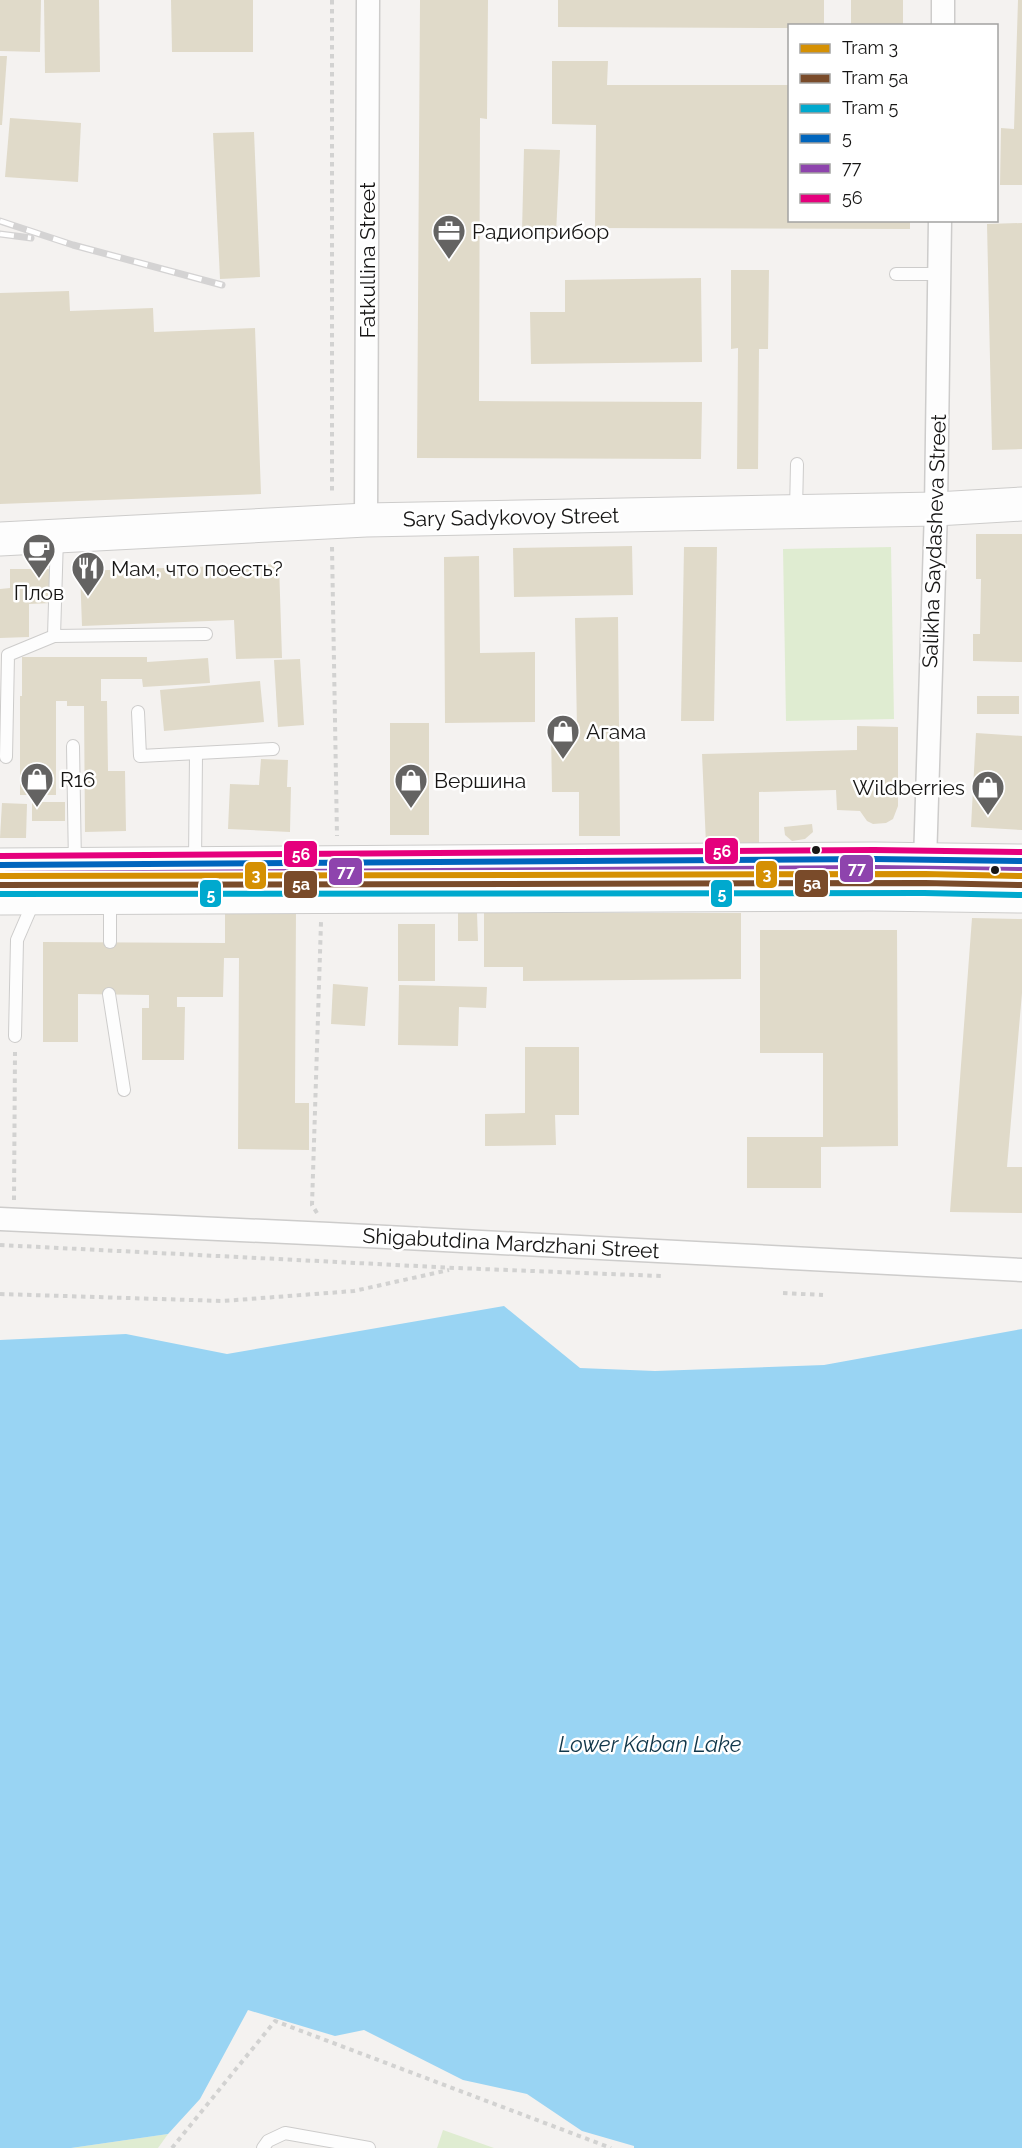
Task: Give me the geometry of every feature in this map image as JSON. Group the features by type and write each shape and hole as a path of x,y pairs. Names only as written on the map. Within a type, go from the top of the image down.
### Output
{"main road":[{"name":"Sary Sadykovoy Street","path":"0,539 366,520 936,509 1022,504"},
{"path":"0,866 874,859 1022,861"},
{"path":"15,898 924,894 1022,896"}],"street":[{"name":"Fatkullina Street","path":"366,520 368,0"},
{"path":"943,0 943,24"},
{"name":"Salikha Saydasheva Street","path":"924,894 936,509 940,222"},
{"name":"Shigabutdina Mardzhani Street","path":"7,1220 329,1234 1022,1270"}],"lane":[{"path":"896,274 939,274"},
{"path":"796,512 797,464"},
{"path":"54,636 57,536"},
{"path":"6,757 8,655 54,636 206,634"},
{"path":"138,712 140,756 273,749"},
{"path":"73,746 75,865"},
{"path":"195,864 196,754"},
{"path":"110,897 110,942"},
{"path":"15,898 30,910 16,940 15,1036"},
{"path":"109,994 124,1090"},
{"path":"263,2148 268,2141 285,2133 369,2148"}],"path":[{"path":"332,0 332,522 337,838"},
{"path":"321,918 312,1205 329,1234"},
{"path":"7,1220 15,1036"},
{"path":"0,1245 663,1276"},
{"path":"0,1294 224,1301 354,1291 456,1268"},
{"path":"804,1287 804,1293"},
{"path":"783,1293 823,1294"},
{"path":"172,2148 275,2021 611,2148"}],"green space":[{"path":"891,547 894,719 786,721 783,549"},
{"path":"443,2130 494,2148 437,2148"},
{"path":"168,2134 158,2148 71,2148"}],"water":[{"name":"Lower Kaban Lake","path":"504,1306 580,1368 655,1371 824,1365 1022,1329 1022,2148 634,2148 634,2146 582,2131 527,2094 463,2080 364,2030 335,2036 248,2010 200,2099 168,2134 71,2148 0,2148 0,1340 126,1334 227,1354"}],"building":[{"path":"0,0 41,0 40,52 0,51"},
{"path":"44,0 99,0 100,72 45,73"},
{"path":"171,0 253,0 253,52 172,52"},
{"name":"Радиоприбор","path":"420,0 488,0 487,119 480,118 479,401 702,402 701,459 417,458"},
{"path":"558,0 824,0 824,24 788,24 788,28 558,27"},
{"path":"851,0 903,0 903,24 851,24"},
{"path":"1018,0 1022,0 1022,185 1000,185 1001,128 1014,129"},
{"path":"0,56 7,56 2,125 0,125"},
{"path":"552,61 608,61 607,85 788,85 788,222 910,222 910,229 595,228 596,125 552,124"},
{"path":"10,118 81,123 78,182 5,177"},
{"path":"254,132 260,277 220,279 213,133"},
{"path":"524,149 560,150 556,234 522,232"},
{"path":"1022,223 1022,449 992,450 987,224"},
{"path":"731,270 769,270 768,349 759,349 758,469 737,469 738,348 731,349"},
{"path":"701,278 702,362 531,364 530,312 565,312 565,280"},
{"path":"69,291 70,311 153,308 154,332 255,328 261,494 0,504 0,293"},
{"path":"976,534 1022,534 1022,662 973,661 973,634 980,634 981,579 976,579"},
{"path":"632,546 633,595 514,597 513,548"},
{"path":"684,547 717,547 714,721 681,721"},
{"path":"479,556 480,653 535,652 535,722 445,723 444,557"},
{"path":"279,564 282,658 236,659 234,620 82,626 80,571"},
{"path":"10,569 51,569 52,603 29,604 29,637 0,638 0,589 10,588"},
{"path":"618,617 620,836 579,836 579,792 552,792 551,729 577,729 575,618"},
{"path":"22,657 147,657 147,662 208,658 210,683 143,687 142,679 101,679 101,701 107,701 108,771 125,771 126,831 85,832 84,706 67,706 67,701 56,701 56,795 20,795"},
{"path":"300,659 304,725 278,727 274,660"},
{"path":"260,681 264,722 164,731 160,690"},
{"path":"977,696 1019,696 1019,714 977,714"},
{"path":"390,723 429,723 429,835 390,835"},
{"path":"857,726 898,727 898,806 893,819 886,823 873,824 867,821 860,811 837,810 836,790 759,792 759,843 706,844 702,754 857,750"},
{"path":"976,733 1022,736 1022,830 971,827"},
{"path":"261,759 288,760 287,787 291,787 290,832 228,829 230,784 259,785"},
{"path":"32,802 65,802 65,821 32,821"},
{"path":"2,803 27,804 26,838 0,838"},
{"path":"812,824 813,832 805,839 792,841 785,835 784,827"},
{"path":"225,909 296,909 295,1103 309,1103 309,1150 238,1149 239,958 224,958 223,997 177,997 177,1007 185,1007 184,1060 142,1060 142,1008 149,1008 149,995 78,994 78,1042 43,1042 43,942 225,943"},
{"path":"458,913 477,913 478,941 458,941"},
{"path":"484,913 741,913 741,979 523,981 523,967 484,967"},
{"path":"972,918 1022,919 1022,993 1007,1167 1022,1167 1022,1213 950,1212"},
{"path":"398,924 435,924 435,981 398,981"},
{"path":"760,930 897,930 898,1146 821,1147 821,1188 747,1188 747,1137 823,1137 823,1053 760,1053"},
{"path":"333,984 368,987 365,1026 331,1024"},
{"path":"399,985 487,987 486,1008 459,1007 458,1046 398,1045"},
{"path":"525,1047 579,1047 579,1115 555,1115 556,1145 485,1146 485,1114 525,1113"}],"railway":[{"path":"0,221 73,245 222,285"},
{"path":"0,234 31,238"}],"tram line":[{"name":"3","path":"0,876 925,874 1022,876"},
{"name":"5а","path":"0,885 925,883 1022,885"},
{"name":"5","path":"0,894 924,893 1022,895"}],"transit line":[{"name":"56","path":"0,856 874,850 1022,852"},
{"name":"5","path":"0,865 874,859 1022,861"},
{"name":"77","path":"0,874 874,868 1022,870"}],"place":[{"name":"Радиоприбор","path":"449,260"},
{"name":"Плов","path":"39,579"},
{"name":"Мам, что поесть?","path":"88,597"},
{"name":"Агама","path":"563,760"},
{"name":"R16","path":"37,808"},
{"name":"Вершина","path":"411,809"},
{"name":"Wildberries","path":"988,816"}]}
